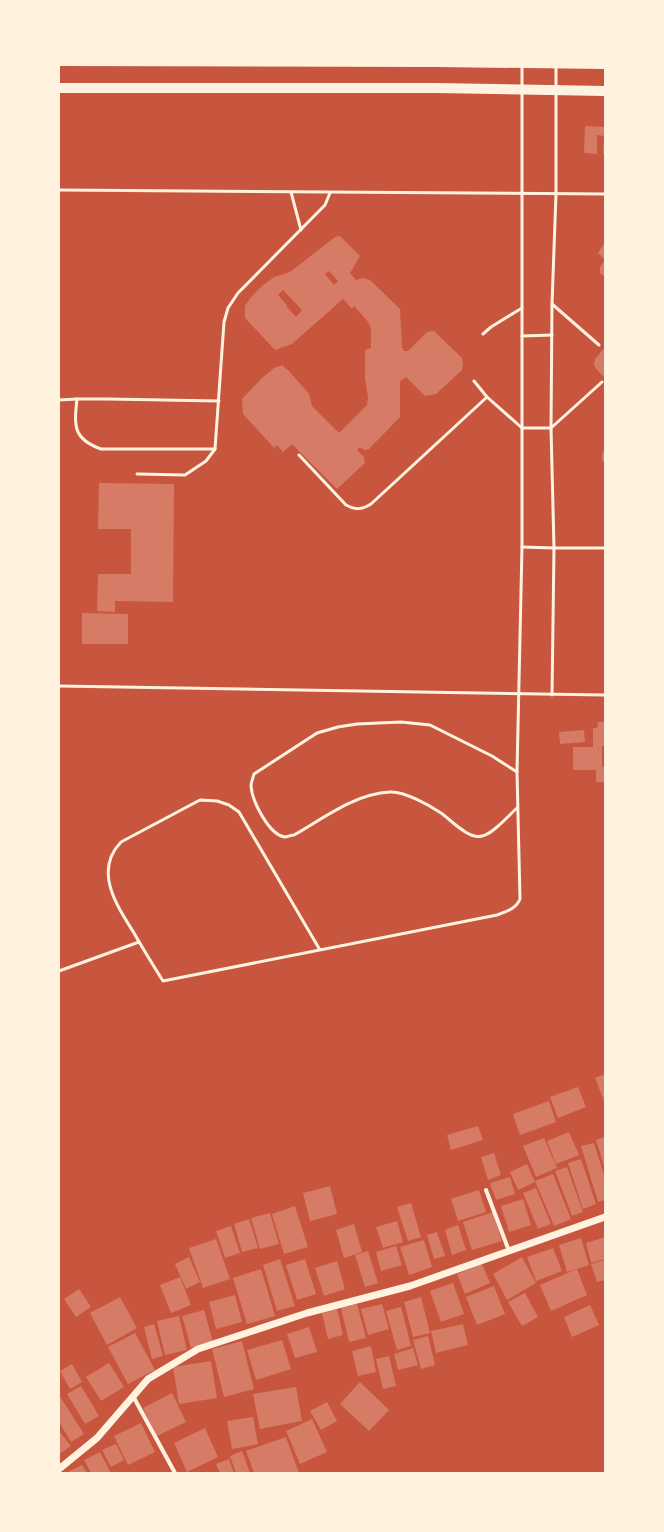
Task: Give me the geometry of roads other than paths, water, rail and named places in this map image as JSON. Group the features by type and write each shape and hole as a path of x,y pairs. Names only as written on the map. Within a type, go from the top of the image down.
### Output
{"main road":[{"path":"59,61 605,64"},
{"path":"59,88 427,88 605,91"}],"street":[{"path":"486,1190 509,1251"},
{"path":"59,1469 97,1438 148,1379 198,1349 307,1313 410,1286 605,1217"},
{"path":"133,1396 175,1473"}],"lane":[{"path":"320,950 239,812 229,805 200,800 121,842 114,849 110,858 108,871 110,888 116,904 163,981 320,950 497,915 512,909 518,904 520,899 517,772 522,547 522,64"},
{"path":"552,695 554,548 551,428 552,304 556,194 556,64"},
{"path":"59,190 605,194"},
{"path":"291,192 301,230"},
{"path":"137,474 184,475 206,461 215,449 224,322 228,308 238,293 325,205 330,193"},
{"path":"552,304 599,345"},
{"path":"483,334 491,327 522,308"},
{"path":"522,336 552,335"},
{"path":"474,381 488,397 522,428 551,428 602,382"},
{"path":"299,455 346,505 352,508 365,508 488,397"},
{"path":"59,400 108,398 219,401"},
{"path":"77,400 75,414 76,428 81,438 90,445 101,449 215,449"},
{"path":"522,547 605,548"},
{"path":"59,686 605,695"},
{"path":"517,772 492,756 430,725 401,722 358,724 338,727 317,733 254,774 251,786 264,821 277,834 285,837 294,834 351,801 392,792 417,798 440,812 468,834 476,837 489,833 517,808"},
{"path":"59,971 139,942"}]}
